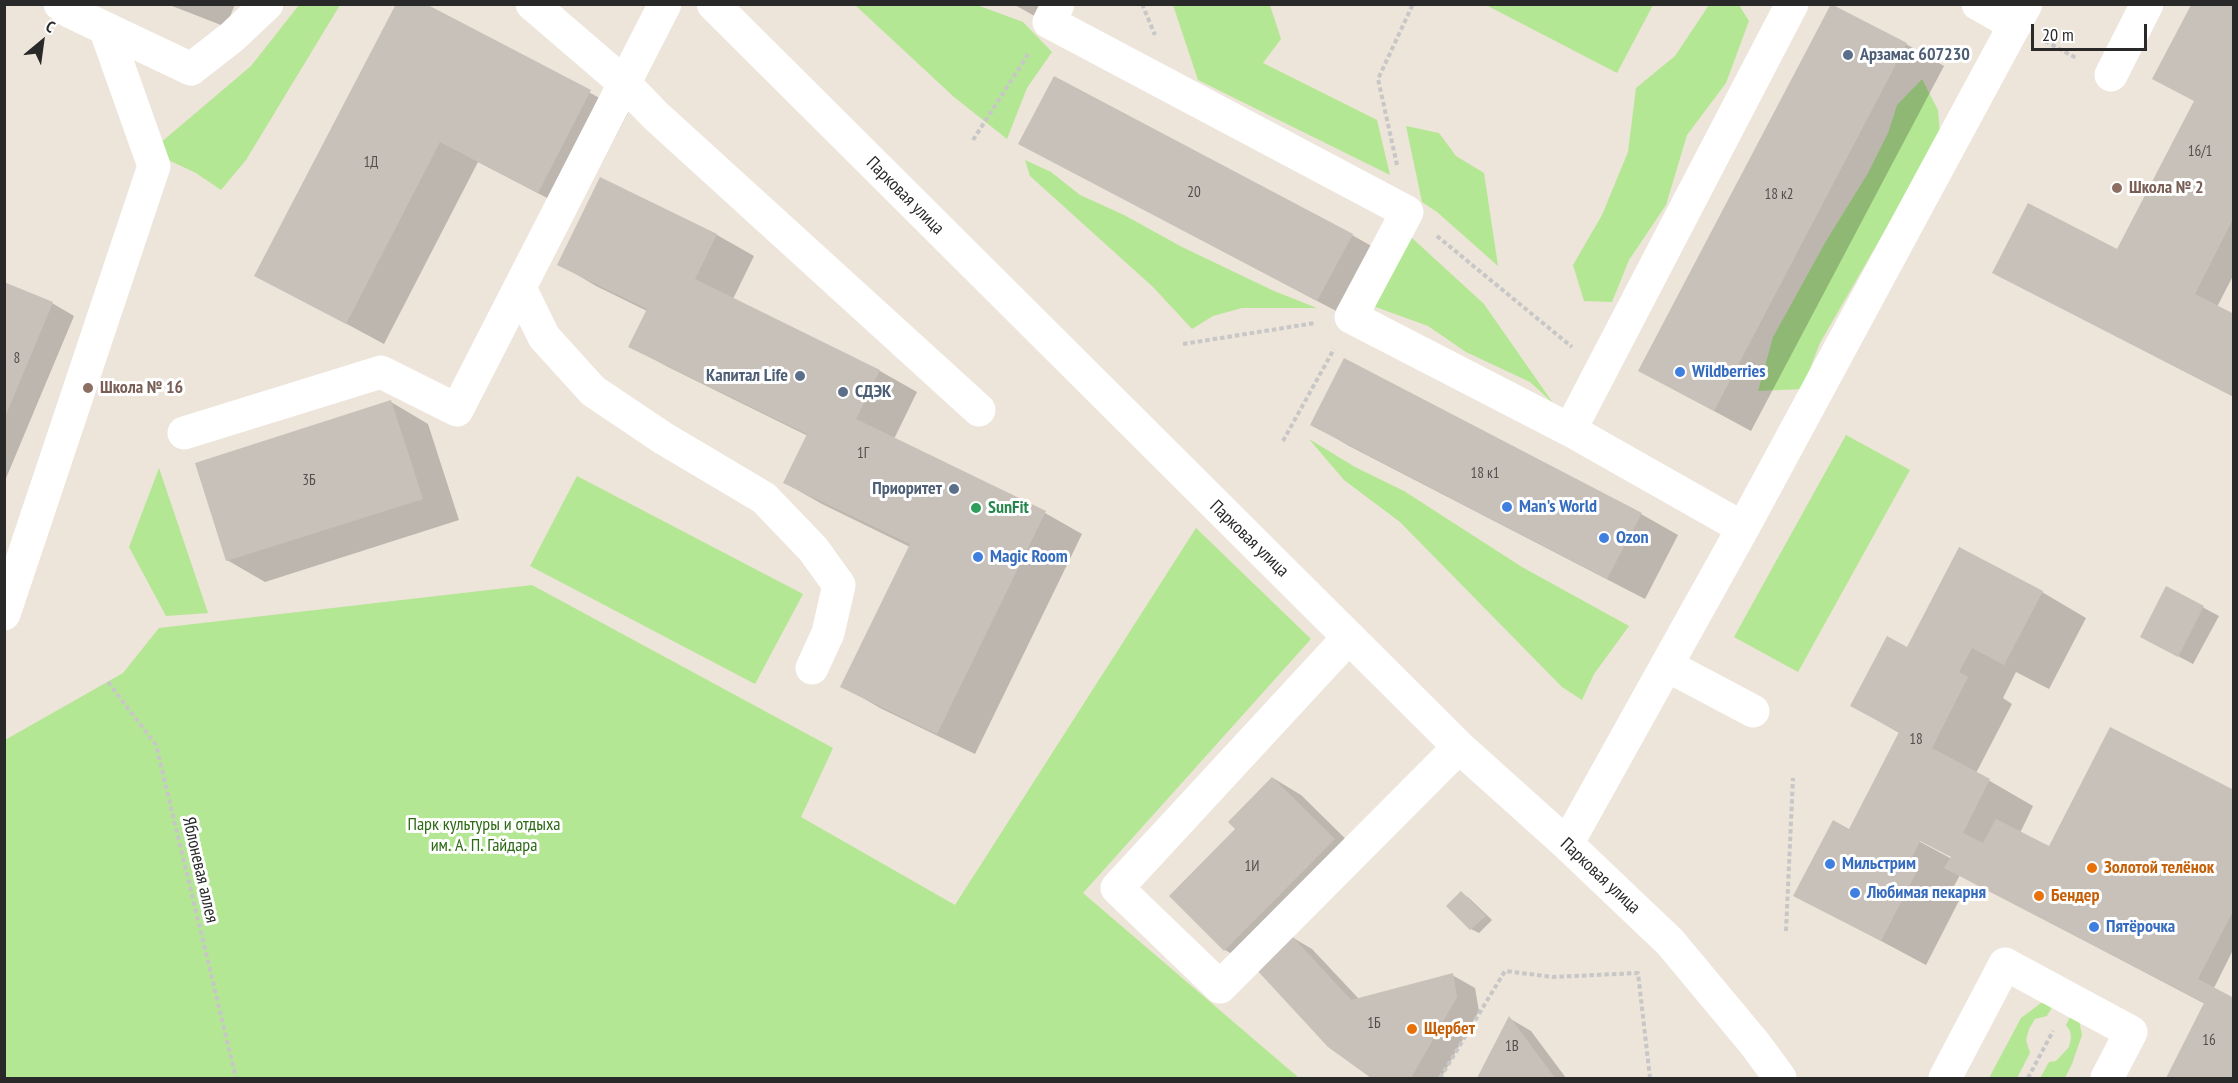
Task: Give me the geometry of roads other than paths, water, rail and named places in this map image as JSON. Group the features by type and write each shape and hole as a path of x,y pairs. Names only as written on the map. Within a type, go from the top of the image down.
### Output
{"street":[{"path":"60,4 191,69 232,37 267,4"},
{"path":"532,4 624,83 656,116 979,410"},
{"path":"184,432 381,372 457,410 665,4"},
{"name":"Парковая улица","path":"713,4 1459,747 1567,844 1670,942 1755,1044 1780,1078"},
{"path":"1570,430 1792,4"},
{"path":"1567,844 1668,666 2021,15 1978,4"},
{"path":"2111,75 2147,4"},
{"path":"1054,13 1407,212 1352,317 1570,430 1743,528"},
{"path":"4,614 154,166 105,28"},
{"path":"519,288 544,337 593,391 663,438 764,498 813,549 839,585 828,633 812,668"},
{"path":"1349,637 1117,888 1220,987 1459,747"},
{"path":"1668,666 1753,711"},
{"path":"1945,1078 2005,964 2131,1032 2107,1078"}],"place":[{"name":"Арзамас 607230","path":"1848,55"},
{"name":"Школа № 2","path":"2117,188"},
{"name":"Wildberries","path":"1680,372"},
{"name":"Капитал Life","path":"800,376"},
{"name":"Школа № 16","path":"88,388"},
{"name":"СДЭК","path":"843,392"},
{"name":"Приоритет","path":"954,489"},
{"name":"Man's World","path":"1507,507"},
{"name":"SunFit","path":"976,508"},
{"name":"Ozon","path":"1604,538"},
{"name":"Magic Room","path":"978,557"},
{"name":"Мильстрим","path":"1830,864"},
{"name":"Золотой телёнок","path":"2092,868"},
{"name":"Любимая пекарня","path":"1855,893"},
{"name":"Бендер","path":"2039,896"},
{"name":"Пятёрочка","path":"2094,927"},
{"name":"Щербет","path":"1412,1029"}],"park label":[{"name":"Парк культуры и отдыха им. А. П. Гайдара","path":"484,835"}]}
